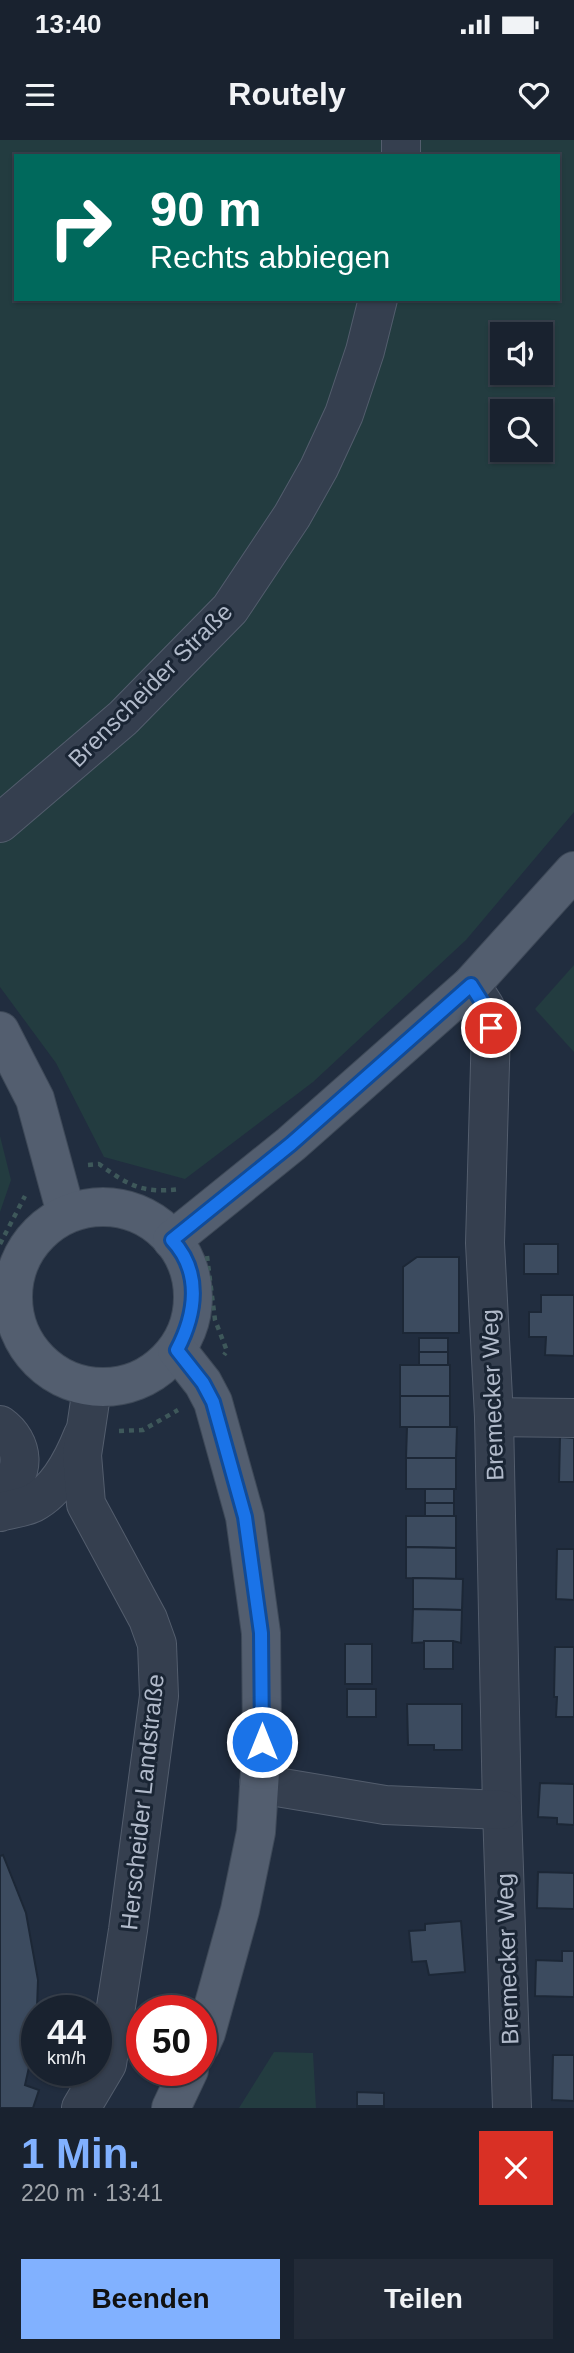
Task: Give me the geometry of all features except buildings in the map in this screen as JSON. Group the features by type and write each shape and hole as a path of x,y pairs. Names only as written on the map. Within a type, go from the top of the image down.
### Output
{"main road":[{"path":"172,1240 291,1144 471,985 574,871"},
{"path":"0,1031 35,1099 66,1213"},
{"path":"89,1206 126,1208 158,1224 172,1240 180,1248 190,1269 194,1298 188,1329 177,1350 162,1366 142,1379 121,1386 92,1388 76,1384 12,1351 12,1286 19,1261 37,1234 66,1213 89,1206"},
{"path":"177,1350 203,1383 213,1402 245,1517 261,1633 262,1742 256,1832 240,1910 217,1995"},
{"path":"171,2108 181,2086"}],"street":[{"name":"Brenscheider Straße","path":"0,823 123,718 230,609 292,516 319,468 344,414 366,351 378,301"},
{"name":"Bremecker Weg","path":"471,985 485,1007 491,1028 485,1243 494,1417 502,1810 512,2108"},
{"path":"0,1512 34,1502 54,1485 74,1458 86,1427 92,1388"},
{"path":"494,1417 574,1418"},
{"path":"0,1425 10,1432 21,1459 14,1480 0,1491"},
{"name":"Herscheider Landstraße","path":"81,2108 107,2064 110,2050 159,1696 157,1644 148,1619 86,1504 82,1455 86,1427"},
{"path":"259,1784 384,1805 502,1810"}],"path":[{"path":"0,1244 24,1199 29,1178 99,1164 127,1185 160,1192 187,1188"}],"green space":[{"path":"0,140 574,140 574,812 466,940 313,1082 185,1179 104,1157 56,1063 0,987"},
{"path":"574,965 574,1052 535,1009"},
{"path":"0,1136 11,1180 0,1212"},
{"path":"274,2052 313,2053 316,2108 239,2108"}],"route":[{"path":"262,1742 261,1633 245,1517 213,1402 203,1383 177,1350 188,1329 194,1298 190,1269 180,1248 172,1240 291,1144 471,985 485,1007 491,1028"}]}
